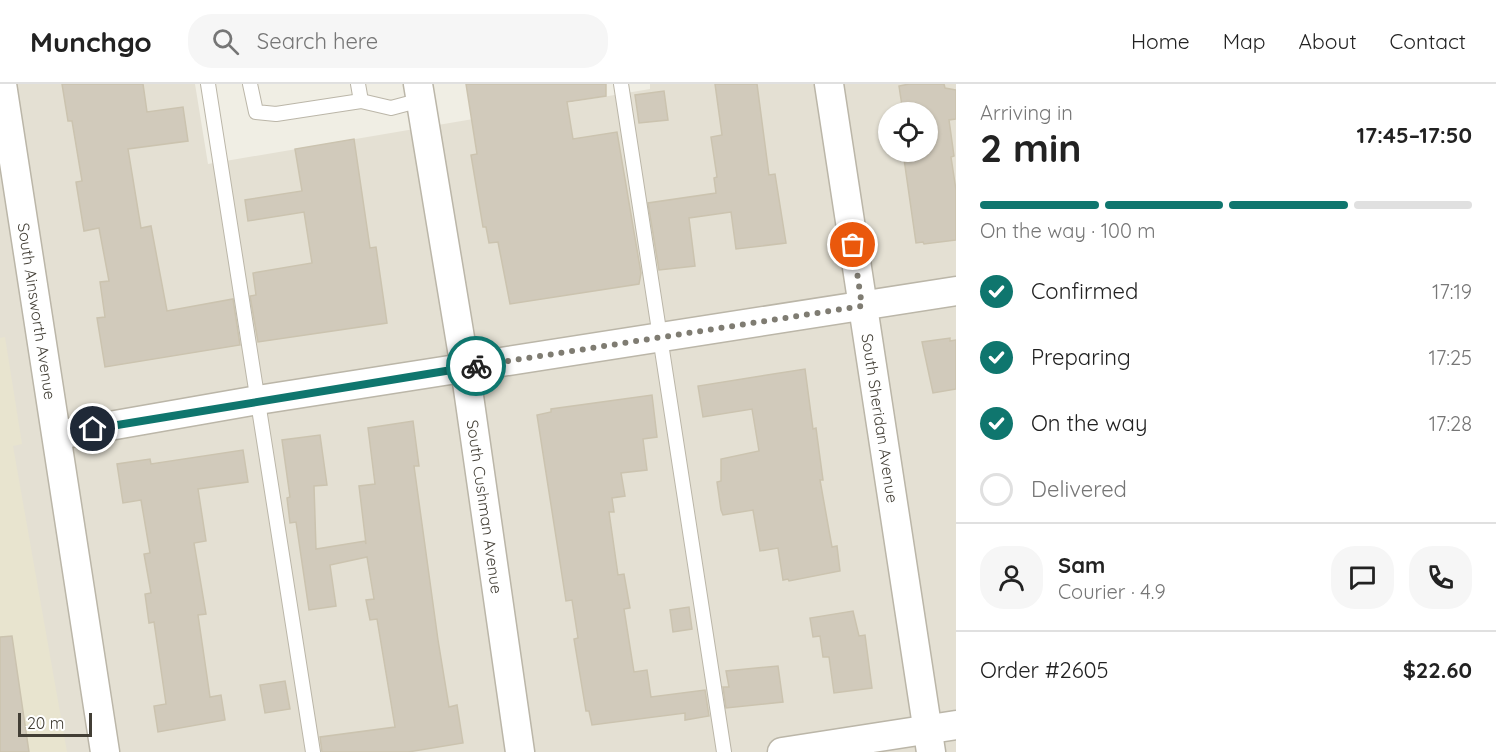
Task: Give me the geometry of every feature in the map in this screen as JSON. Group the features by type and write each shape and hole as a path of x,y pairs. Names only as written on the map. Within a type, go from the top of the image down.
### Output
{"street":[{"name":"South Ainsworth Avenue","path":"2,84 58,435 105,752"},
{"name":"South Sheridan Avenue","path":"829,84 930,741"},
{"name":"South Cushman Avenue","path":"420,92 465,368 520,752"},
{"path":"58,435 258,400 956,291"},
{"path":"782,752 930,741 956,725"}],"lane":[{"path":"208,84 313,752"},
{"path":"250,84 256,112 276,114 361,101 391,108 420,92"},
{"path":"358,84 361,101"},
{"path":"621,84 724,752"}],"shaded area":[{"path":"0,84 195,84 208,164 650,89 650,84 956,84 956,752 0,752"},
{"path":"5,337 22,444 13,446 67,752 0,752 0,338"}],"building":[{"path":"62,84 143,84 147,112 183,107 188,141 128,149 141,228 151,226 167,311 233,299 240,345 105,367 97,318 105,317 100,282 109,281 99,228 84,231 76,182 82,181 72,121 68,121"},
{"path":"466,84 606,84 606,96 567,102 573,139 617,132 641,273 639,284 510,304 498,242 489,243 486,227 483,227 471,155 477,154"},
{"path":"715,84 757,84 769,175 775,174 786,243 736,249 731,212 689,218 695,266 659,270 648,203 716,193 714,178 717,177 711,137 722,135"},
{"path":"944,84 945,88 956,90 956,119 949,120 956,190 956,240 916,243 904,162 938,162 938,102 901,102 899,86"},
{"path":"664,91 668,120 639,123 635,95"},
{"path":"354,139 370,248 376,247 387,323 258,342 250,296 256,295 253,273 312,263 304,212 248,221 245,200 302,191 295,149"},
{"path":"950,338 950,341 956,340 956,389 933,393 922,342"},
{"path":"805,369 823,480 820,480 832,547 837,546 840,571 789,581 788,579 783,580 778,548 760,551 753,510 723,515 721,510 717,482 721,481 721,459 759,451 752,409 703,417 698,386"},
{"path":"652,395 657,437 643,439 647,470 621,473 625,496 612,498 614,512 609,512 618,575 624,574 630,608 624,609 634,672 647,670 651,697 705,690 709,716 685,720 685,713 592,725 589,711 586,711 574,639 578,638 572,600 566,601 537,415 551,412 551,409"},
{"path":"413,421 419,466 414,466 438,640 449,707 457,705 463,743 408,752 322,752 320,737 395,727 377,619 370,620 366,600 374,599 367,557 330,565 336,606 309,610 296,522 290,523 287,498 290,497 282,440 320,435 327,485 314,486 316,549 365,541 366,544 359,486 375,484 368,428"},
{"path":"243,450 248,482 198,489 206,541 194,543 206,614 198,615 210,697 221,695 225,720 158,732 154,706 166,704 154,622 149,623 145,594 151,593 144,554 150,553 141,500 123,503 117,464 150,459 151,464"},
{"path":"689,607 692,629 673,632 670,610"},
{"path":"853,611 859,636 865,635 872,688 834,693 829,657 823,657 820,636 813,637 810,618"},
{"path":"12,636 29,752 0,752 0,637"},
{"path":"778,666 783,702 726,708 723,687 729,687 726,671"},
{"path":"285,681 290,709 265,713 260,685"}],"way so far":[{"path":"476,366 862,306 853,245"}],"route":[{"path":"93,429 258,400 476,366"}]}
